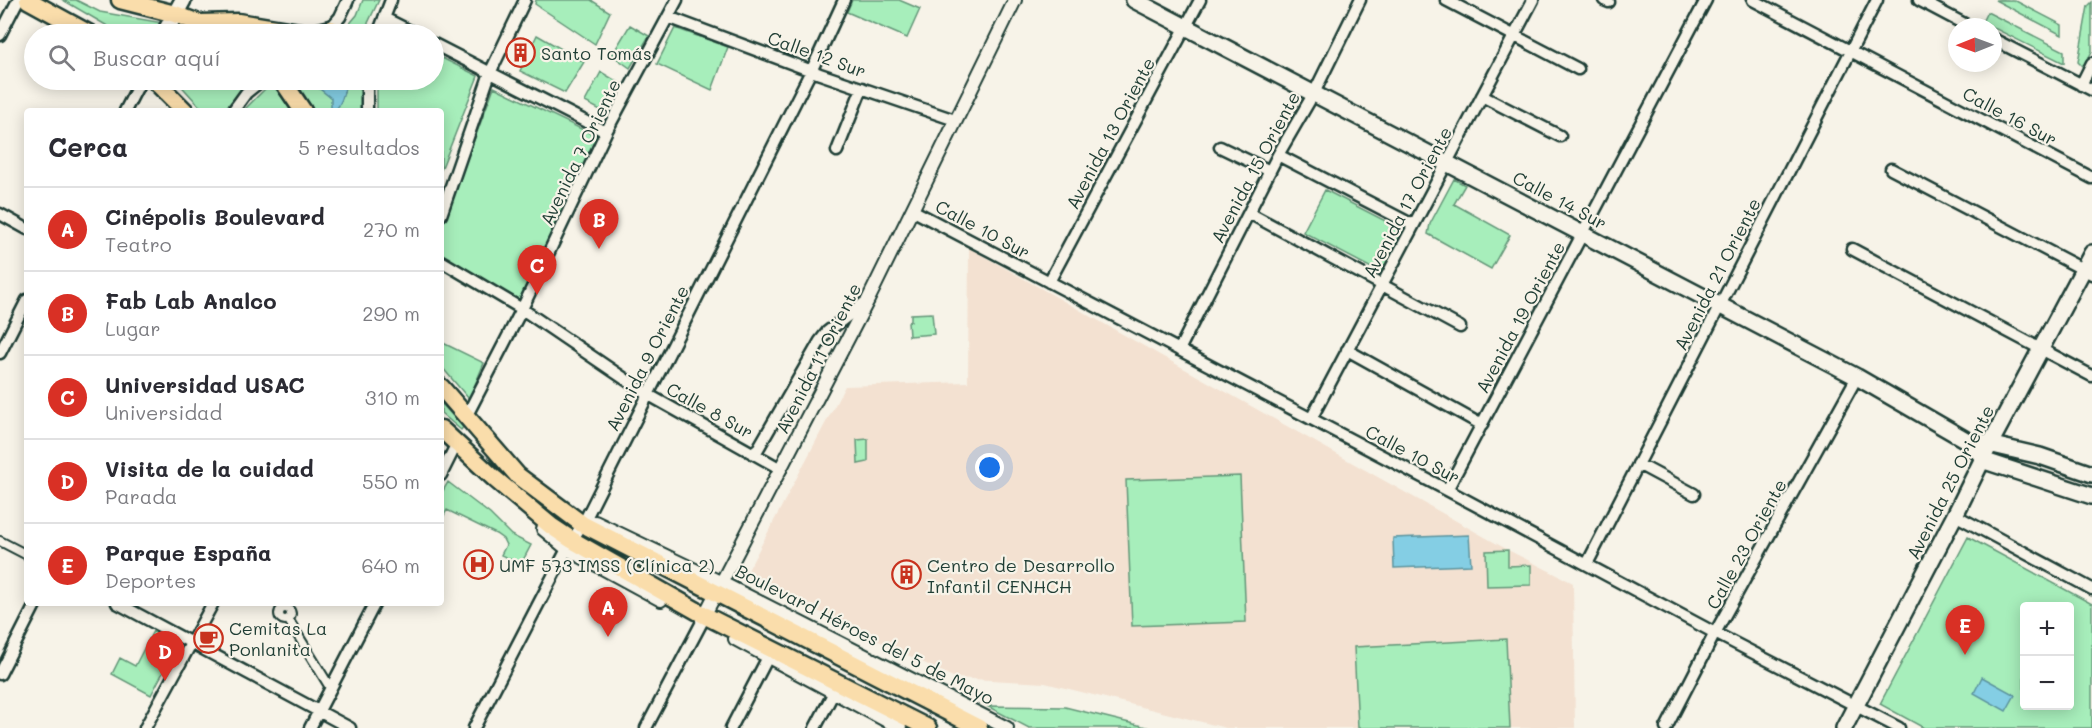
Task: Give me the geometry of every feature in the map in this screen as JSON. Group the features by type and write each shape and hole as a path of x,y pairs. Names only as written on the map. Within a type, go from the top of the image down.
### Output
{"main road":[{"path":"28,0 72,24"},
{"path":"120,0 179,7 200,23 250,24"},
{"name":"Calle 14 Sur","path":"1134,0 1857,377 1987,451"},
{"path":"170,24 179,7"},
{"path":"164,90 182,108"},
{"path":"289,90 301,108"},
{"name":"Avenida 25 Oriente","path":"1844,728 2041,350 2088,272 2092,253"},
{"name":"Boulevard Héroes del 5 de Mayo","path":"444,391 518,476 584,521 719,588 979,728"},
{"path":"444,432 543,519 569,545 703,619 928,728"},
{"path":"2092,474 2040,456 1987,451 1988,462 2092,496"}],"street":[{"path":"0,35 18,0"},
{"path":"334,24 348,0"},
{"path":"382,24 391,0"},
{"path":"444,205 490,73 525,0"},
{"name":"Avenida 7 Oriente","path":"466,417 522,309 606,132 677,0"},
{"name":"Avenida 9 Oriente","path":"474,728 569,545 584,521 811,71 844,0"},
{"name":"Avenida 11 Oriente","path":"646,728 868,300 1015,0"},
{"name":"Avenida 13 Oriente","path":"1049,282 1200,0"},
{"name":"Avenida 15 Oriente","path":"1179,350 1278,155 1314,93 1360,0"},
{"path":"1446,0 1578,69"},
{"name":"Avenida 17 Oriente","path":"1311,419 1533,0"},
{"name":"Avenida 19 Oriente","path":"1448,490 1706,0"},
{"name":"Calle 16 Sur","path":"1753,0 2092,178"},
{"name":"Avenida 21 Oriente","path":"1587,564 1877,0"},
{"path":"1918,0 1953,18"},
{"name":"Calle 12 Sur","path":"668,17 811,71 955,120"},
{"path":"384,18 396,24"},
{"path":"2002,44 2092,90"},
{"path":"444,49 606,132"},
{"path":"2081,85 2092,63"},
{"path":"837,151 862,88"},
{"path":"127,108 136,90"},
{"path":"235,108 250,90"},
{"path":"367,90 368,108"},
{"path":"1482,96 1560,136"},
{"path":"1220,147 1270,171"},
{"path":"1278,155 1413,225"},
{"path":"1891,169 2088,272"},
{"name":"Calle 10 Sur","path":"912,210 1448,490 1714,633 1899,728"},
{"path":"1249,213 1460,327"},
{"path":"0,214 24,227"},
{"path":"1852,249 2092,376"},
{"name":"Calle 8 Sur","path":"444,263 522,309 647,394 781,469"},
{"path":"755,454 820,340 868,300"},
{"path":"0,353 24,306"},
{"path":"1347,350 1482,425"},
{"name":"Calle 23 Oriente","path":"1666,728 1714,633 1857,377"},
{"path":"444,469 456,444"},
{"path":"1638,464 1694,494"},
{"path":"1955,515 2092,589"},
{"path":"0,541 24,553"},
{"name":"Boulevard Héroes del 5 de Mayo","path":"719,588 1007,728"},
{"path":"0,674 34,606"},
{"path":"123,606 350,728"},
{"path":"145,728 211,606"},
{"path":"280,606 279,617 282,620 288,619 330,689"},
{"path":"310,728 373,606"},
{"path":"703,619 899,728"},
{"path":"731,728 768,657"},
{"path":"815,728 834,692"}],"shaded area":[{"path":"969,248 1508,550 1573,583 1575,728 1226,728 1045,683 955,678 745,576 845,386 968,382"}],"green space":[{"path":"63,0 76,0 100,12 163,23 163,24 104,24"},
{"path":"363,0 379,0 368,24 349,24 357,15"},
{"path":"536,0 591,0 610,12 595,44 535,4"},
{"path":"852,0 899,0 920,9 907,38 847,12"},
{"path":"1995,0 2014,0 2062,25 2062,35"},
{"path":"2092,2 2092,51 2084,68 2078,62 2088,6"},
{"path":"1987,12 1999,18 1984,18"},
{"path":"2002,20 2064,51 2064,63 2002,32"},
{"path":"630,25 649,36 630,68 612,55"},
{"path":"675,28 728,47 712,90 657,64"},
{"path":"537,35 584,62 565,93 520,71"},
{"path":"444,59 478,76 444,162 444,108 377,108 377,90 444,90"},
{"path":"601,72 623,85 608,114 585,102"},
{"path":"494,87 598,137 520,302 444,257 444,220"},
{"path":"185,90 242,90 226,108 201,108"},
{"path":"264,90 277,90 289,108 246,108"},
{"path":"301,90 362,90 362,108 312,108"},
{"path":"1454,179 1465,185 1454,204 1510,235 1491,269 1428,234 1430,224"},
{"path":"1325,190 1403,230 1381,273 1303,232"},
{"path":"932,313 934,334 909,336 908,322 911,321 911,314"},
{"path":"444,343 484,363 469,399 444,370"},
{"path":"444,406 463,427 461,430 444,416"},
{"path":"868,439 868,462 858,464 857,440"},
{"path":"1240,476 1246,622 1132,626 1126,480"},
{"path":"448,482 490,514 511,535 531,545 521,564 501,555 506,545 503,539 496,534 447,510 444,516 444,489"},
{"path":"1968,537 2092,604 2092,728 1924,728 1880,704"},
{"path":"1508,550 1508,566 1531,565 1531,585 1487,586 1486,551"},
{"path":"153,631 178,644 151,695 112,674 120,658 135,666"},
{"path":"1506,639 1510,728 1358,728 1354,647"},
{"path":"987,706 1065,707 1150,728 1029,728"}],"water":[{"path":"321,90 344,90 338,108 331,108 331,98"},
{"path":"1469,535 1471,565 1394,568 1393,538"},
{"path":"1982,677 2015,695 2006,711 1974,693"}],"place":[{"name":"Santo Tomás","path":"520,53"},
{"name":"Fab Lab Analco","path":"599,249"},
{"name":"Universidad USAC","path":"537,295"},
{"name":"UMF 573 IMSS (Clínica 2)","path":"478,565"},
{"name":"Centro de Desarrollo Infantil CENHCH","path":"906,575"},
{"name":"Cinépolis Boulevard","path":"608,637"},
{"name":"Cemitas La Ponlanita","path":"208,638"},
{"name":"Parque España","path":"1965,655"},
{"name":"Visita de la cuidad","path":"165,681"}]}
